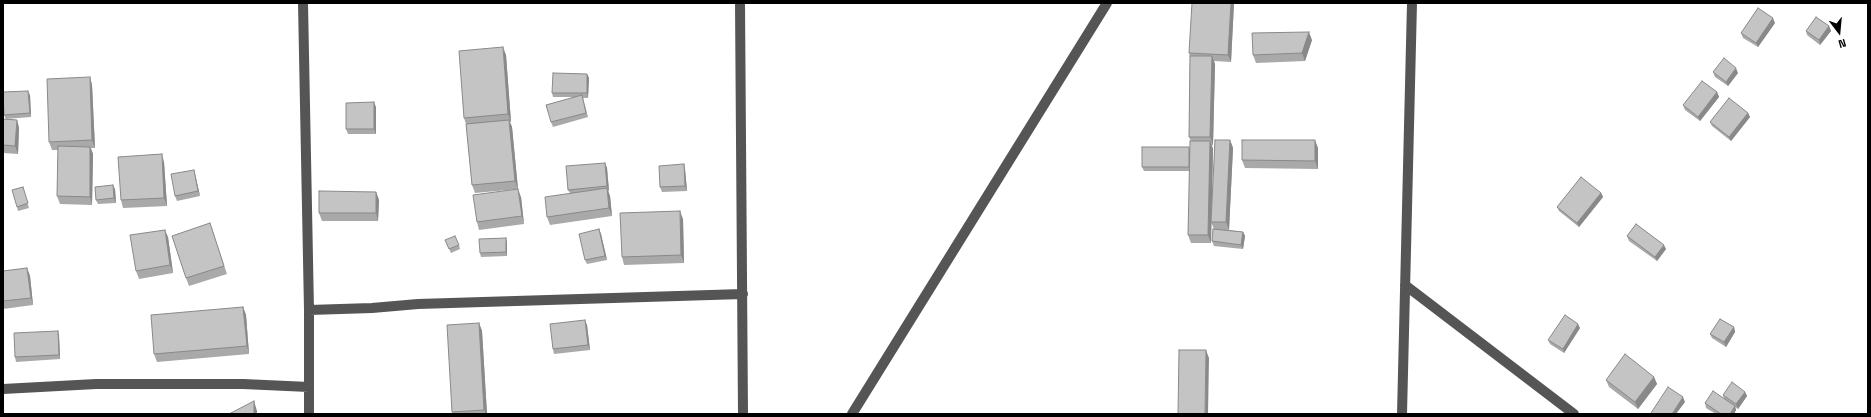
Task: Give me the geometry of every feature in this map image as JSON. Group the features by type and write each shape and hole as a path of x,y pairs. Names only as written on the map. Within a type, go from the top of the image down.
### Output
{"street":[{"path":"303,3 309,310 309,414"},
{"path":"740,3 744,414"},
{"path":"852,414 1107,3"},
{"path":"1402,414 1412,3"},
{"path":"1405,285 1574,414"},
{"path":"309,310 372,308 418,304 743,294"},
{"path":"3,389 104,384 235,384 309,387"}],"building":[{"path":"1192,3 1231,3 1228,55 1189,53"},
{"path":"1758,8 1773,18 1756,43 1741,33"},
{"path":"1816,17 1829,26 1819,40 1806,31"},
{"path":"1309,32 1302,53 1253,55 1252,33"},
{"path":"503,47 508,114 464,118 459,51"},
{"path":"1190,56 1212,56 1210,137 1189,137"},
{"path":"1724,58 1736,68 1726,82 1713,72"},
{"path":"553,73 587,74 587,93 552,93"},
{"path":"90,77 92,140 49,142 47,79"},
{"path":"1702,81 1717,92 1698,117 1683,105"},
{"path":"28,91 30,113 4,115 3,92"},
{"path":"582,95 586,113 551,122 546,105"},
{"path":"1729,98 1748,113 1729,137 1710,122"},
{"path":"374,102 374,129 346,129 346,103"},
{"path":"3,119 17,120 15,146 3,145"},
{"path":"509,120 515,181 472,185 466,124"},
{"path":"1215,140 1230,140 1226,222 1211,222"},
{"path":"1242,140 1315,140 1315,161 1242,160"},
{"path":"1190,141 1210,141 1208,235 1188,235"},
{"path":"58,146 90,147 90,197 57,196"},
{"path":"1142,147 1189,147 1189,167 1142,167"},
{"path":"162,154 164,198 121,200 118,157"},
{"path":"605,163 607,186 568,190 566,166"},
{"path":"684,164 685,186 660,187 659,166"},
{"path":"194,170 198,191 175,196 171,174"},
{"path":"1581,177 1601,193 1577,223 1557,207"},
{"path":"113,185 114,198 96,200 95,187"},
{"path":"23,187 28,203 17,207 12,190"},
{"path":"607,188 609,208 547,217 545,197"},
{"path":"518,189 522,216 477,222 473,195"},
{"path":"319,191 376,192 376,213 319,213"},
{"path":"680,211 681,255 622,257 620,213"},
{"path":"210,223 224,266 186,278 172,236"},
{"path":"1636,224 1664,245 1655,257 1627,236"},
{"path":"599,229 605,256 585,260 579,234"},
{"path":"1213,229 1243,232 1241,245 1212,241"},
{"path":"165,230 170,265 136,271 130,235"},
{"path":"455,236 459,245 449,249 445,240"},
{"path":"506,238 506,252 480,253 479,239"},
{"path":"27,268 31,298 3,301 3,271"},
{"path":"243,307 247,346 154,354 151,315"},
{"path":"1565,315 1578,324 1563,349 1548,340"},
{"path":"1720,319 1734,327 1724,342 1710,334"},
{"path":"585,320 588,345 553,349 550,324"},
{"path":"479,323 484,410 452,412 447,325"},
{"path":"58,331 59,355 15,357 14,333"},
{"path":"1179,350 1206,350 1205,414 1178,414"},
{"path":"1625,354 1654,377 1635,402 1606,380"},
{"path":"1732,382 1745,392 1736,404 1723,395"},
{"path":"1668,387 1683,397 1672,414 1652,414 1651,413"},
{"path":"1713,391 1735,406 1730,414 1721,414 1705,403"},
{"path":"254,401 254,414 229,414"}]}
